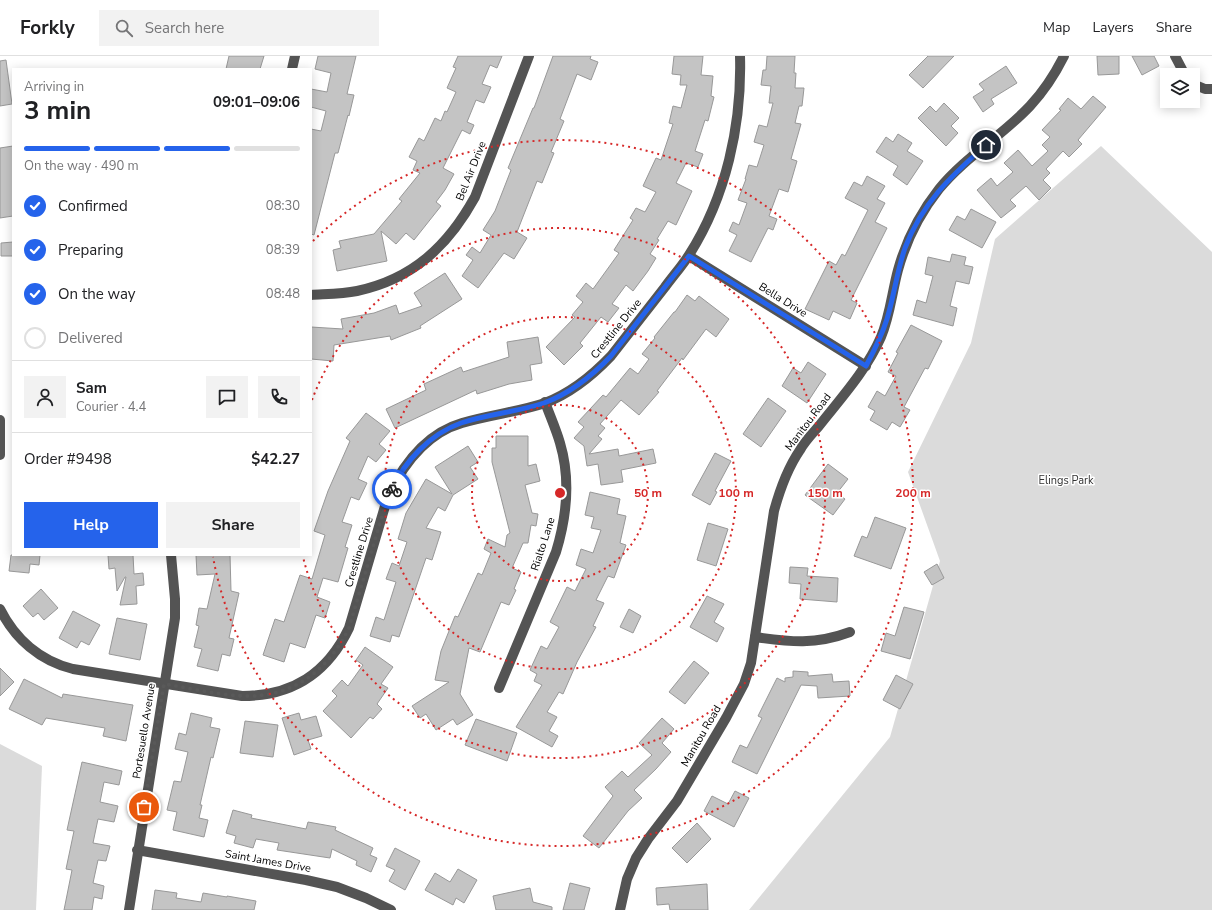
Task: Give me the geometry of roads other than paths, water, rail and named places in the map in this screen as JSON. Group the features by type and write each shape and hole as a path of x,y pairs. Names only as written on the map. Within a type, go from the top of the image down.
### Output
{"street":[{"path":"292,68 295,56"},
{"name":"Bel Air Drive","path":"312,295 356,291 378,285 400,276 420,264 438,249 450,236 464,218 475,197 529,56"},
{"name":"Crestline Drive","path":"0,609 17,635 39,654 52,662 73,669 242,696 257,696 286,690 312,675 334,654 349,628 388,496 397,478 408,462 422,447 438,435 455,426 545,402 562,395 579,385 598,370 611,356 689,256 707,222 726,171 734,141 741,80 740,56"},
{"name":"Manitou Road","path":"620,910 627,879 636,858 648,839 677,801 726,718 744,684 751,663 774,511 780,489 789,468 801,448 866,366 881,337 887,318 898,269 914,227 939,190 954,173 1030,107 1045,89 1064,56"},
{"path":"1175,56 1181,68"},
{"path":"1200,87 1212,89"},
{"name":"Bella Drive","path":"689,256 866,366"},
{"name":"Rialto Lane","path":"500,688 556,552 563,530 567,506 565,466 560,443 545,402"},
{"path":"0,420 0,455"},
{"name":"Portesuello Avenue","path":"129,910 137,850 175,618 172,556"},
{"path":"755,637 805,642 837,637 850,632"},
{"name":"Saint James Drive","path":"137,850 306,880 337,887 366,898 386,909"}],"park label":[{"name":"Elings Park","path":"1066,480"}]}
